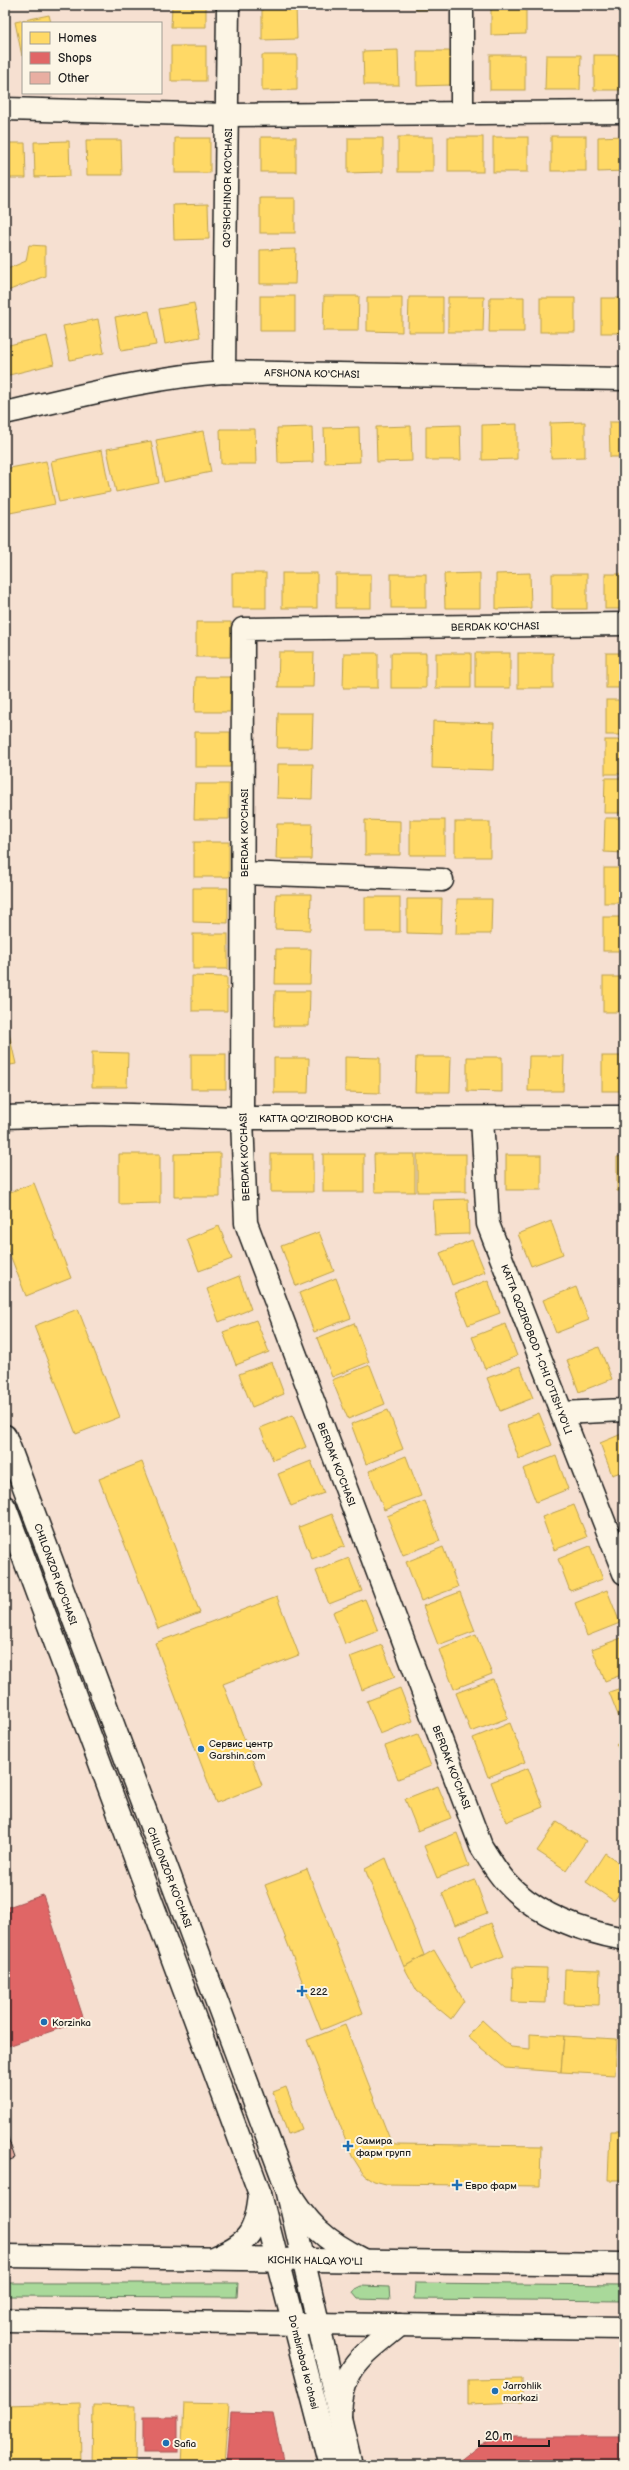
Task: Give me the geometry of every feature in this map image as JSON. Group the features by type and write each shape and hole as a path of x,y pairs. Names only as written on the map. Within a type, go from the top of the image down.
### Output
{"main road":[{"name":"QO'SHCHINOR KO'CHASI","path":"224,372 228,5"},
{"path":"462,5 462,114"},
{"path":"5,109 228,115 624,112"},
{"name":"AFSHONA KO'CHASI","path":"5,413 154,380 190,374 224,372 624,379"},
{"name":"BERDAK KO'CHASI","path":"624,624 243,629 244,873 242,1118 246,1223 481,1846 496,1870 516,1892 537,1907 585,1930 624,1939"},
{"path":"244,873 442,880"},
{"name":"KATTA QO'ZIROBOD KO'CHA","path":"5,1117 94,1114 242,1118 624,1117"},
{"name":"KATTA QOZIROBOD 1-CHI O'TISH YO'LI","path":"482,1118 488,1224 624,1573"},
{"path":"562,1412 624,1410"},
{"name":"CHILONZOR KO'CHASI","path":"5,1436 287,2189 319,2324"},
{"path":"5,1507 260,2194 277,2260"},
{"path":"287,2189 307,2220 320,2233 334,2244 365,2261"},
{"path":"212,2259 235,2249 247,2239 257,2217 260,2194"},
{"name":"KICHIK HALQA YO'LI","path":"5,2256 624,2264"},
{"name":"Doʻmbirobod koʻchasi","path":"277,2260 330,2465"},
{"path":"5,2320 624,2328"},
{"path":"319,2324 351,2465"},
{"path":"340,2417 344,2384 350,2371 400,2325"}],"green space":[{"path":"5,2283 238,2283 237,2297 5,2296"},
{"path":"415,2283 624,2285 624,2301 414,2299"},
{"path":"361,2286 389,2287 390,2300 358,2299 353,2293 355,2289"}],"building: Homes":[{"path":"172,5 206,5 206,27 171,27"},
{"path":"262,5 296,5 297,39 262,40"},
{"path":"416,5 451,5 451,9 416,10"},
{"path":"491,5 526,5 526,34 491,35"},
{"path":"49,15 51,22 22,22 22,56 15,22"},
{"path":"171,46 206,46 206,81 171,81"},
{"path":"398,50 399,85 364,85 363,51"},
{"path":"417,51 452,51 452,85 417,86"},
{"path":"262,55 297,55 297,90 262,91"},
{"path":"490,55 525,55 525,90 490,90"},
{"path":"546,55 581,55 580,90 545,90"},
{"path":"594,55 624,55 624,90 594,90"},
{"path":"551,136 586,136 586,171 551,171"},
{"path":"624,136 624,171 598,172 598,137"},
{"path":"261,137 296,137 296,172 261,172"},
{"path":"398,137 433,137 433,172 398,172"},
{"path":"448,137 483,137 483,172 448,172"},
{"path":"493,137 528,137 528,172 493,172"},
{"path":"175,138 210,138 210,173 175,173"},
{"path":"348,138 383,138 383,172 348,173"},
{"path":"86,140 121,140 122,175 87,175"},
{"path":"69,141 70,176 35,177 34,142"},
{"path":"5,143 25,143 26,178 5,178"},
{"path":"260,198 295,198 295,233 260,233"},
{"path":"208,204 209,239 174,240 173,205"},
{"path":"29,245 45,246 45,276 5,292 5,270 26,261"},
{"path":"296,249 295,284 260,284 260,250"},
{"path":"260,296 295,296 295,331 260,331"},
{"path":"324,296 359,296 358,331 323,331"},
{"path":"367,297 402,297 402,332 367,331"},
{"path":"409,297 443,297 443,332 408,332"},
{"path":"448,297 484,297 483,332 448,332"},
{"path":"490,297 524,297 524,332 489,332"},
{"path":"540,298 575,298 575,332 540,332"},
{"path":"601,298 624,298 624,333 601,333"},
{"path":"194,303 200,337 165,344 159,309"},
{"path":"149,311 156,345 121,351 115,317"},
{"path":"98,319 104,353 70,360 63,326"},
{"path":"47,336 54,364 5,376 5,346"},
{"path":"585,422 585,457 551,458 550,423"},
{"path":"609,422 624,422 624,457 610,457"},
{"path":"517,424 517,459 482,460 482,425"},
{"path":"460,425 461,460 426,460 426,426"},
{"path":"411,426 412,461 377,462 376,427"},
{"path":"312,427 313,462 278,463 277,428"},
{"path":"359,427 360,462 325,463 324,428"},
{"path":"220,429 255,429 256,464 221,464"},
{"path":"203,431 211,472 164,482 156,440"},
{"path":"151,441 159,483 116,492 107,449"},
{"path":"102,450 110,492 59,502 51,461"},
{"path":"46,461 55,504 5,514 5,469"},
{"path":"232,573 266,573 266,608 232,608"},
{"path":"282,573 317,573 317,608 282,608"},
{"path":"480,573 480,608 445,608 444,574"},
{"path":"530,573 531,608 496,609 496,574"},
{"path":"336,574 371,574 371,608 336,608"},
{"path":"391,574 426,574 426,608 391,608"},
{"path":"552,574 587,574 587,609 552,609"},
{"path":"605,574 624,574 624,609 605,609"},
{"path":"196,622 231,622 230,657 196,657"},
{"path":"279,652 314,652 313,687 278,687"},
{"path":"344,653 378,653 378,688 343,688"},
{"path":"391,653 426,653 426,688 391,688"},
{"path":"436,653 471,653 471,688 436,688"},
{"path":"475,653 510,653 510,688 475,688"},
{"path":"518,653 553,653 553,688 518,688"},
{"path":"606,653 624,653 624,688 606,688"},
{"path":"196,677 231,677 230,712 195,712"},
{"path":"606,700 624,700 624,735 606,735"},
{"path":"278,713 313,713 312,748 277,748"},
{"path":"433,721 494,723 493,770 432,768"},
{"path":"195,732 230,732 230,767 195,767"},
{"path":"605,740 624,740 624,774 605,774"},
{"path":"278,764 313,764 312,799 277,798"},
{"path":"605,778 624,778 624,813 604,813"},
{"path":"195,784 229,784 229,819 194,819"},
{"path":"605,818 624,818 624,853 604,852"},
{"path":"365,820 400,821 400,855 365,855"},
{"path":"410,820 445,820 445,855 410,855"},
{"path":"455,822 490,822 490,857 455,857"},
{"path":"277,824 312,824 311,859 276,859"},
{"path":"194,842 229,842 229,877 194,877"},
{"path":"604,868 624,868 624,903 604,903"},
{"path":"193,888 228,888 228,923 193,922"},
{"path":"276,894 311,894 310,930 275,929"},
{"path":"365,897 400,897 400,932 365,932"},
{"path":"407,899 442,899 441,934 407,933"},
{"path":"457,899 492,899 491,934 456,934"},
{"path":"603,917 624,917 624,951 603,951"},
{"path":"193,934 228,934 228,969 193,969"},
{"path":"276,949 311,949 310,984 275,984"},
{"path":"192,976 227,977 227,1011 192,1011"},
{"path":"603,977 624,977 624,1012 603,1012"},
{"path":"275,991 310,991 309,1026 274,1026"},
{"path":"5,1016 16,1064 5,1066"},
{"path":"92,1052 128,1053 127,1087 92,1087"},
{"path":"191,1054 226,1054 226,1089 191,1089"},
{"path":"529,1056 564,1056 563,1091 528,1091"},
{"path":"602,1056 624,1056 624,1091 602,1091"},
{"path":"345,1057 380,1058 380,1093 345,1092"},
{"path":"416,1057 451,1057 450,1092 415,1092"},
{"path":"467,1057 502,1057 502,1092 467,1091"},
{"path":"274,1058 309,1058 308,1093 274,1093"},
{"path":"220,1153 220,1197 174,1197 174,1154"},
{"path":"119,1154 160,1154 160,1203 119,1204"},
{"path":"271,1154 313,1154 313,1192 271,1192"},
{"path":"323,1154 364,1154 364,1192 323,1192"},
{"path":"374,1154 415,1154 415,1192 375,1192"},
{"path":"417,1154 466,1154 466,1192 417,1192"},
{"path":"506,1155 541,1155 541,1190 506,1190"},
{"path":"624,1156 624,1191 617,1191 617,1157"},
{"path":"34,1183 71,1278 26,1296 5,1242 5,1194"},
{"path":"468,1199 469,1234 435,1235 433,1200"},
{"path":"551,1221 563,1254 531,1266 518,1234"},
{"path":"219,1226 232,1259 199,1271 187,1239"},
{"path":"319,1232 334,1271 296,1286 281,1246"},
{"path":"472,1240 485,1272 452,1285 440,1253"},
{"path":"239,1276 251,1309 219,1322 207,1289"},
{"path":"336,1278 351,1318 314,1332 299,1293"},
{"path":"488,1280 500,1313 468,1325 455,1293"},
{"path":"576,1287 589,1320 556,1333 543,1300"},
{"path":"78,1309 120,1417 76,1434 34,1326"},
{"path":"256,1320 269,1352 236,1365 223,1332"},
{"path":"354,1323 369,1362 332,1377 317,1338"},
{"path":"505,1324 517,1356 485,1369 472,1337"},
{"path":"599,1347 612,1379 579,1392 567,1360"},
{"path":"272,1362 284,1394 252,1407 239,1374"},
{"path":"370,1365 385,1404 348,1419 332,1380"},
{"path":"520,1366 533,1398 500,1411 487,1378"},
{"path":"388,1410 403,1449 366,1464 351,1424"},
{"path":"539,1413 552,1445 519,1459 507,1426"},
{"path":"293,1415 306,1447 273,1460 260,1428"},
{"path":"624,1433 624,1471 612,1475 600,1443"},
{"path":"406,1456 421,1496 384,1510 369,1471"},
{"path":"556,1456 568,1489 536,1502 523,1469"},
{"path":"311,1461 324,1493 291,1506 278,1474"},
{"path":"142,1462 200,1613 158,1629 99,1479"},
{"path":"425,1501 440,1541 403,1555 387,1516"},
{"path":"574,1505 587,1537 554,1550 542,1517"},
{"path":"332,1514 345,1546 312,1559 299,1527"},
{"path":"590,1546 603,1579 570,1591 558,1559"},
{"path":"443,1547 458,1587 421,1601 406,1562"},
{"path":"349,1558 362,1591 329,1604 316,1571"},
{"path":"607,1590 620,1623 587,1636 575,1603"},
{"path":"460,1592 475,1631 438,1645 423,1606"},
{"path":"277,1597 299,1655 223,1684 262,1785 216,1803 155,1643"},
{"path":"365,1599 378,1631 345,1644 333,1612"},
{"path":"476,1635 492,1674 454,1689 439,1650"},
{"path":"624,1637 624,1674 605,1681 592,1649"},
{"path":"382,1645 395,1677 362,1690 350,1657"},
{"path":"493,1679 508,1718 471,1732 456,1693"},
{"path":"624,1687 624,1724 622,1725 609,1692"},
{"path":"400,1688 413,1721 380,1734 367,1701"},
{"path":"510,1723 525,1762 488,1777 473,1738"},
{"path":"418,1734 431,1766 398,1779 385,1746"},
{"path":"624,1738 624,1754 616,1745"},
{"path":"528,1768 543,1807 506,1822 491,1782"},
{"path":"438,1786 451,1818 418,1831 405,1799"},
{"path":"557,1822 586,1841 566,1870 537,1851"},
{"path":"457,1833 469,1866 437,1878 424,1846"},
{"path":"605,1853 624,1866 624,1887 614,1901 586,1882"},
{"path":"386,1858 424,1955 404,1967 365,1869"},
{"path":"307,1869 363,2013 321,2030 265,1885"},
{"path":"475,1880 487,1913 455,1925 442,1893"},
{"path":"491,1923 504,1956 471,1968 459,1936"},
{"path":"434,1950 464,2001 451,2019 417,1991 404,1967"},
{"path":"513,1967 547,1968 546,2003 512,2002"},
{"path":"565,1969 600,1970 599,2005 564,2004"},
{"path":"482,2020 511,2047 530,2049 530,2034 564,2036 561,2072 505,2068 468,2037"},
{"path":"345,2025 391,2142 396,2144 541,2146 540,2186 386,2184 374,2181 364,2175 352,2156 307,2040"},
{"path":"564,2036 617,2039 615,2075 561,2072"},
{"path":"286,2087 302,2129 288,2134 273,2092"},
{"path":"610,2131 624,2131 624,2180 608,2180"},
{"name":"Jarrohlik markazi","path":"522,2379 522,2402 468,2404 468,2380"},
{"path":"80,2403 81,2465 8,2465 6,2405"},
{"path":"184,2403 229,2404 225,2465 181,2465"},
{"path":"93,2405 136,2406 135,2465 92,2465"}],"building: Shops":[{"path":"43,1895 84,2020 5,2047 5,1908"},
{"path":"231,2413 273,2414 284,2465 227,2465"},
{"path":"143,2417 178,2417 178,2452 143,2452"},
{"path":"624,2437 624,2465 454,2465 481,2444 498,2438"}],"building: Other":[{"path":"5,2129 15,2158 5,2162"}],"place":[{"name":"Сервис центр Garshin.com","path":"201,1749"},
{"name":"222","path":"302,1991"},
{"name":"Korzinka","path":"44,2022"},
{"name":"Самира фарм групп","path":"348,2146"},
{"name":"Евро фарм","path":"457,2185"},
{"name":"Jarrohlik markazi","path":"495,2391"},
{"name":"Safia","path":"166,2443"}]}
